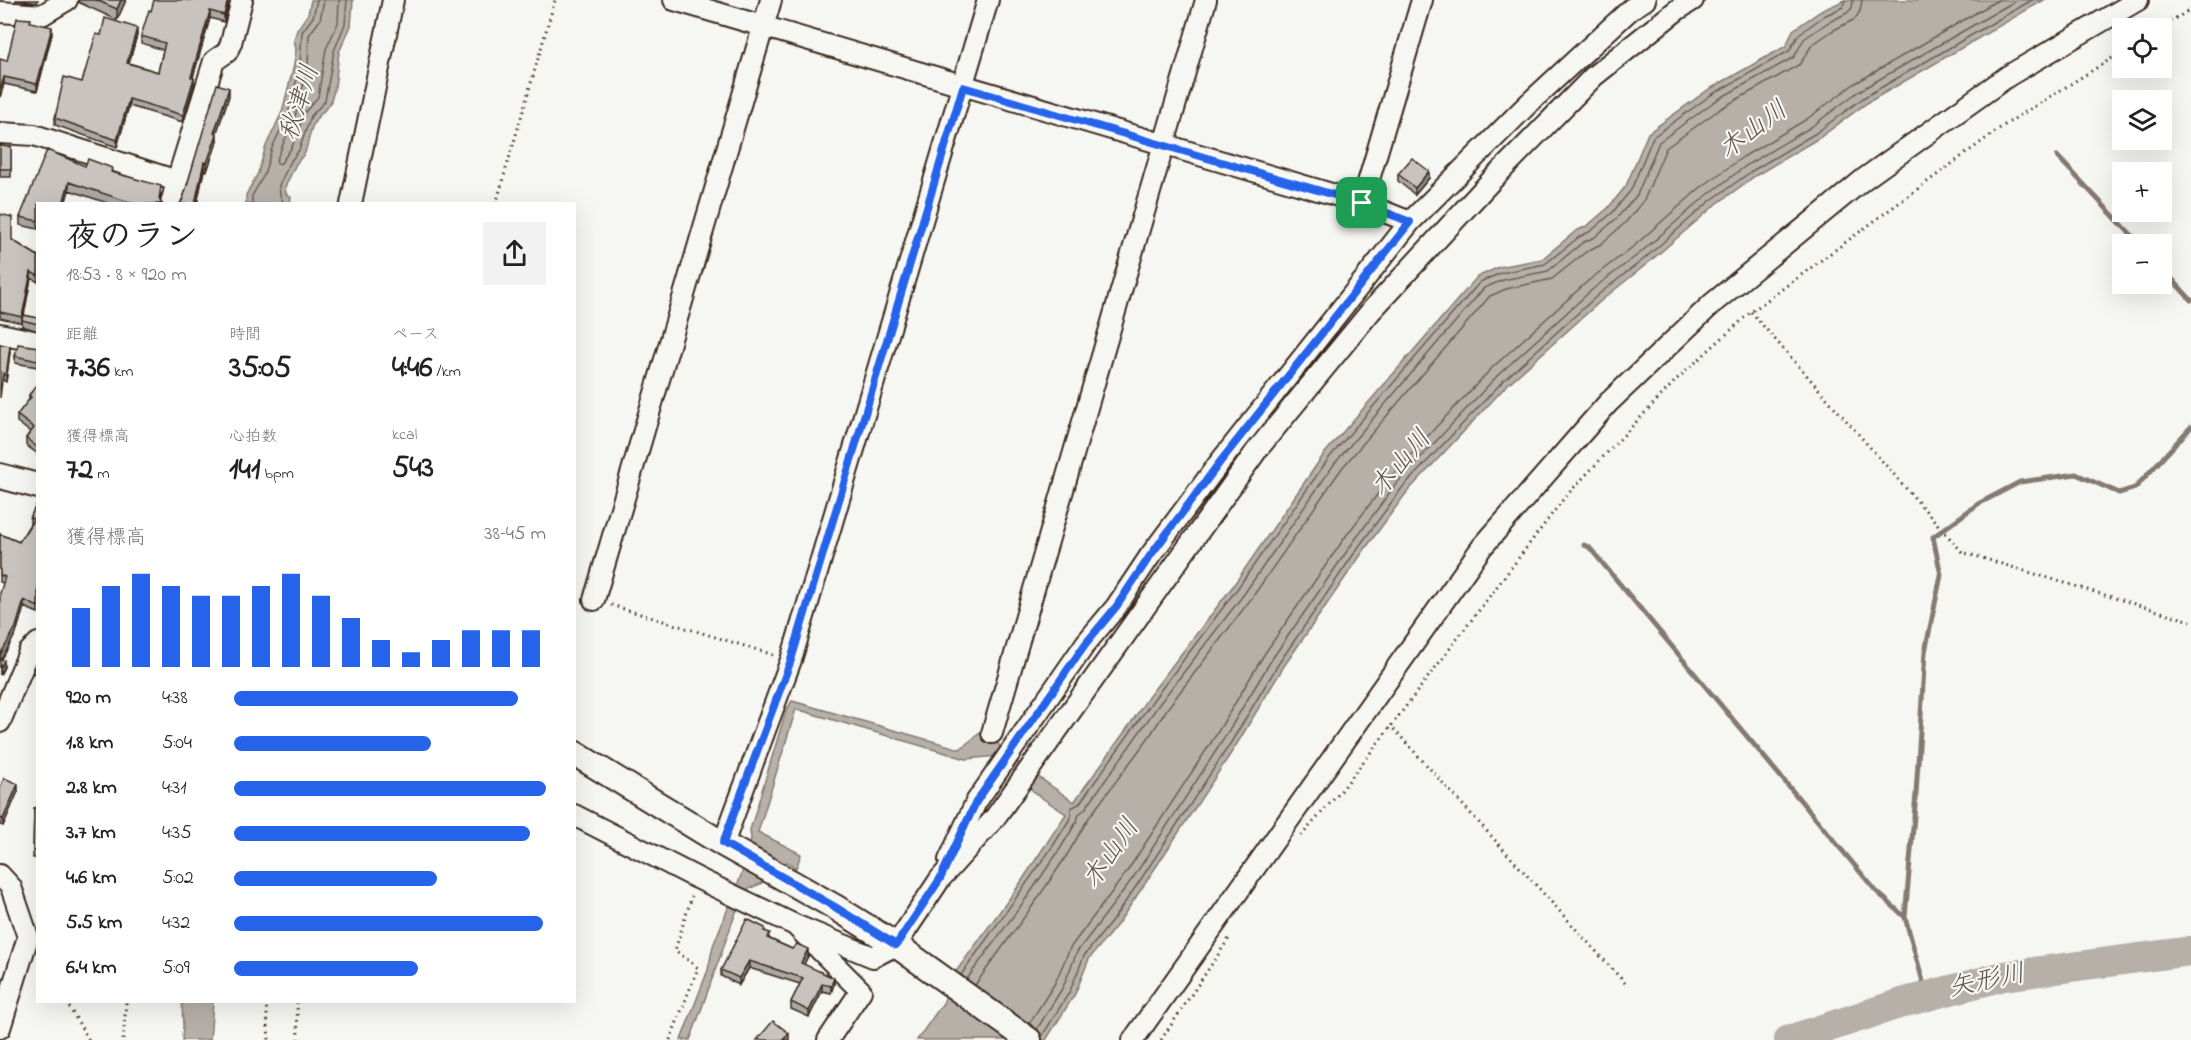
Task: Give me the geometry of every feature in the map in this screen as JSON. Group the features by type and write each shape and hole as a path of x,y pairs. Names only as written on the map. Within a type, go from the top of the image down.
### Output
{"main road":[{"path":"0,476 36,485"},
{"path":"576,754 896,945 1029,1040"}],"street":[{"path":"0,12 42,15 67,0"},
{"path":"172,202 213,61 226,52 231,43 242,0"},
{"path":"351,202 393,0"},
{"path":"674,0 1362,203 1410,222"},
{"path":"594,600 771,0"},
{"path":"723,843 791,660 988,0"},
{"path":"992,733 1206,0"},
{"path":"1362,203 1422,0"},
{"path":"576,816 795,925 873,957 896,945 940,879 994,819 1257,450 1371,311 1490,182 1594,76 1677,10 1693,0"},
{"path":"1133,1040 1482,548 1608,403 1713,303 1864,179 2008,75 2138,0"},
{"path":"940,879 976,802 1086,643 1116,607 1150,556 1220,462 1410,222 1527,105 1637,3"},
{"path":"0,133 34,135 177,181"},
{"path":"0,334 36,342"},
{"path":"0,722 29,652 36,645"},
{"path":"0,875 10,887 28,937 0,1028"},
{"path":"795,925 861,991 828,1040"}],"path":[{"path":"497,202 555,0"},
{"path":"2172,21 2191,9"},
{"path":"1296,842 1341,791 1564,497 1677,380 1751,312 2003,126 2112,58"},
{"path":"1751,312 1962,552 2191,621"},
{"path":"594,600 791,660"},
{"path":"1391,726 1625,983"},
{"path":"670,1040 698,968 675,950 697,878"},
{"path":"1161,1040 1231,936"},
{"path":"67,1003 89,1040"},
{"path":"123,1040 126,1003"},
{"path":"266,1003 269,1040"},
{"path":"297,1003 298,1040"}],"water":[{"name":"秋津川","path":"311,0 353,0 351,26 339,52 335,87 330,104 312,127 305,153 296,164 285,187 286,194 291,197 290,202 246,202 246,195 258,173 266,146 282,112 294,65 296,49 294,40 297,30 308,14"},
{"name":"木山川","path":"1845,0 2044,0 1867,103 1819,138 1755,176 1714,206 1603,299 1508,384 1407,492 1365,549 1284,666 1235,747 1144,885 1117,925 1089,959 1075,994 1046,1040 917,1040 943,1003 957,970 1017,888 1066,814 1036,794 998,756 966,759 796,709 758,832 801,854 796,868 787,862 760,884 744,891 690,1040 681,1040 708,970 713,946 742,873 751,839 750,830 786,711 792,701 960,749 985,729 992,733 1003,752 1074,802 1149,696 1233,586 1324,454 1477,277 1499,267 1542,259 1576,231 1587,226 1608,208 1626,186 1648,133 1708,90 1786,46 1793,30 1821,11"},
{"path":"182,1003 213,1003 210,1040 182,1040"}],"building":[{"path":"96,0 121,0 117,9"},
{"path":"154,0 228,0 224,15 210,11 191,77 194,78 183,115 129,99 117,140 55,118 64,77 82,82 96,34 101,35 105,18 137,28 127,63 158,72 165,43 141,36"},
{"path":"17,18 31,19 30,22 52,27 37,84 4,77 0,90 0,59 7,61"},
{"path":"217,84 229,88 214,133 217,134 207,163 204,162 195,202 181,202"},
{"path":"0,146 11,147 11,169 0,169"},
{"path":"47,150 85,166 88,159 112,168 111,172 161,186 159,199 161,202 129,202 69,182 64,202 36,202 36,221 20,217"},
{"path":"1412,158 1429,171 1415,188 1398,174"},
{"path":"0,214 12,217 12,240 36,255 36,275 31,272 22,317 0,312"},
{"path":"23,315 36,318 36,324 22,320"},
{"path":"0,344 10,346 0,398"},
{"path":"18,344 36,347 36,361 15,356"},
{"path":"36,386 36,446 26,438 34,428 17,415 31,397 29,395"},
{"path":"36,505 36,606 24,600 16,627 0,655 0,593 5,577 0,575 0,534 19,542 34,519 30,518"},
{"path":"4,778 18,784 3,819 0,818 0,788"},
{"path":"34,808 36,808 36,851 33,851"},
{"path":"747,919 765,928 764,931 770,933 767,938 792,949 797,944 808,949 801,963 834,978 831,986 822,984 809,1011 791,1002 803,978 749,961 739,978 721,970"},
{"path":"773,1021 789,1033 783,1040 757,1040"}],"waterway":[{"path":"2057,156 2131,234"},
{"path":"2172,279 2191,300"},
{"path":"1927,996 1905,917 1925,652 1941,575 1933,537 1978,504 2020,482 2076,474 2119,493 2135,488 2191,427"},
{"path":"1584,545 1589,547 1876,891 1905,917"},
{"name":"矢形川","path":"1789,1040 1905,1002 2004,976 2191,951"}],"route":[{"path":"963,87 1362,203 1410,222 1220,462 1150,556 1116,607 1086,643 976,802 940,879 896,945 723,843 791,660 963,87"}]}
